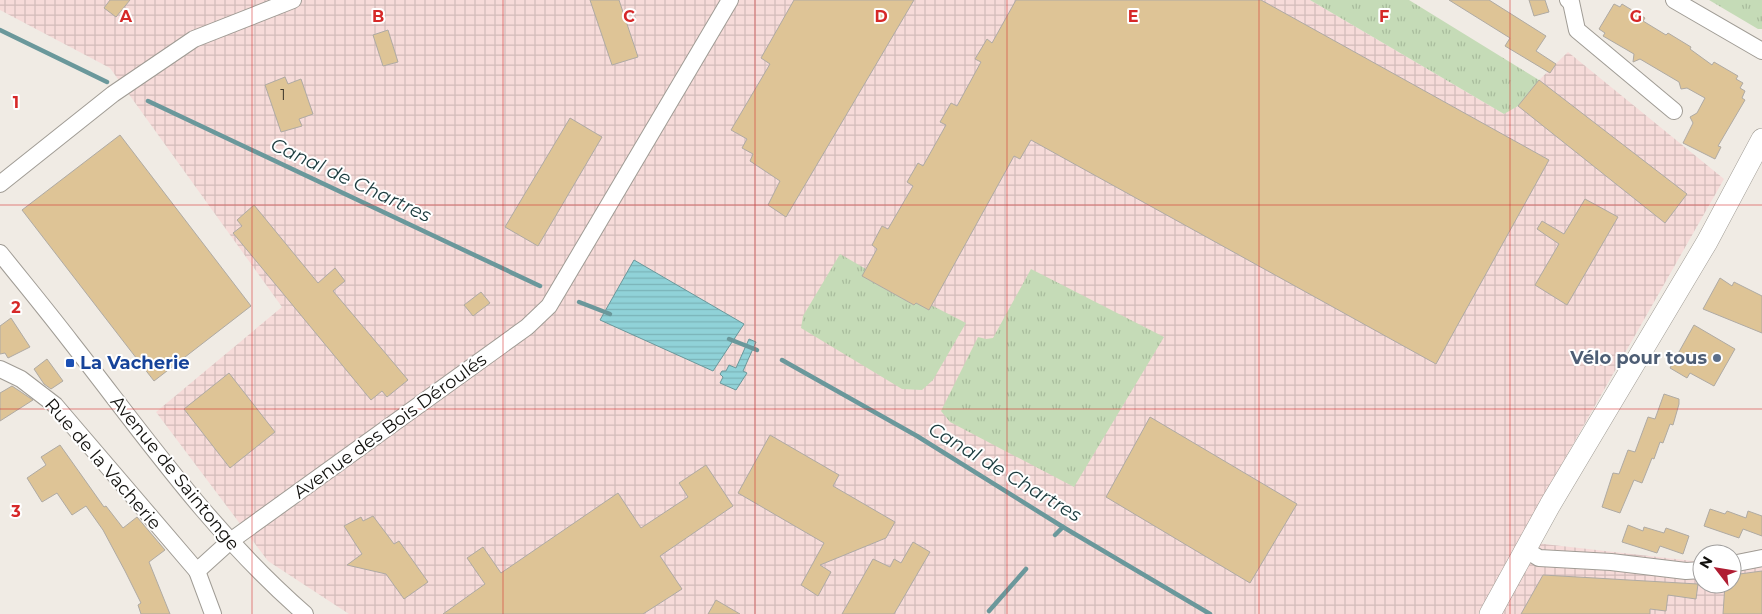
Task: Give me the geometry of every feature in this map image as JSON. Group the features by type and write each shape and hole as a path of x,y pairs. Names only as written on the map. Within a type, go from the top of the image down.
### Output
{"main road":[{"path":"1490,614 1550,505 1707,242 1762,139"}],"street":[{"path":"0,184 112,94 194,39 293,0"},
{"name":"Avenue des Bois Déroulés","path":"229,542 527,327 549,306 730,0"},
{"path":"1568,0 1571,2 1578,30 1674,111"},
{"path":"1674,0 1762,51"},
{"name":"Avenue de Saintonge","path":"0,253 71,342 170,472 229,542 264,579 304,614"},
{"name":"Rue de la Vacherie","path":"3,374 22,379 56,405 197,571 213,614"},
{"path":"197,571 229,542"},
{"path":"1526,550 1539,558 1611,562 1692,571"},
{"path":"1742,562 1762,558"}],"shaded area":[{"path":"0,0 1310,0 1504,114 1568,52 1724,179 1518,541 1692,561 1692,594 1742,594 1742,553 1762,549 1762,614 349,614 268,561 156,412 282,307 110,68 0,10"}],"green space":[{"path":"1310,0 1409,0 1539,80 1518,106 1504,114"},
{"path":"1709,0 1762,0 1762,29 1758,29"},
{"path":"840,254 866,269 862,276 914,305 916,303 929,310 931,305 966,323 933,380 922,390 902,389 801,328 803,316"},
{"path":"1031,269 1164,337 1074,487 950,422 941,411 978,337 993,338"}],"water":[{"path":"634,260 744,324 713,371 600,320"},
{"path":"749,339 756,342 743,371 747,373 736,390 720,383 723,377 720,374 722,371 726,371 729,365 736,368"}],"building":[{"path":"110,0 130,0 116,17 104,8"},
{"path":"590,0 619,0 638,57 612,65"},
{"path":"794,0 914,0 786,217 768,205 780,181 750,161 753,154 742,148 747,139 731,130 770,64 761,58"},
{"path":"1016,0 1261,0 1549,160 1436,364 1031,140 1020,159 1014,156 929,310 916,303 914,305 862,276 877,249 872,245 882,226 888,229 913,186 907,182 918,163 923,166 946,125 940,122 951,103 957,106 981,62 975,59 987,39 992,43"},
{"path":"1449,0 1489,0 1546,36 1536,51 1556,64 1550,73 1505,46 1510,38"},
{"path":"1529,0 1545,0 1549,12 1534,16"},
{"path":"1614,4 1620,7 1622,4 1645,18 1643,21 1691,47 1690,49 1712,65 1714,62 1738,76 1736,79 1743,83 1740,88 1745,91 1742,98 1745,100 1718,146 1721,147 1715,159 1683,143 1693,123 1690,117 1697,113 1705,98 1687,88 1681,89 1679,82 1640,59 1633,62 1634,54 1603,36 1605,33 1599,29"},
{"path":"388,30 398,62 383,66 373,35"},
{"path":"285,77 288,84 301,79 313,114 299,119 302,126 281,132 265,85"},
{"path":"1539,80 1687,194 1665,223 1518,106"},
{"path":"570,118 602,137 538,246 505,227"},
{"path":"120,135 251,306 154,381 22,210"},
{"path":"1585,199 1618,217 1567,305 1535,285 1559,244 1537,229 1542,221 1564,234"},
{"path":"254,205 318,283 335,268 345,281 333,291 408,380 387,397 382,391 371,400 233,233 242,226 237,220"},
{"path":"1720,278 1732,286 1734,282 1762,296 1762,333 1703,309"},
{"path":"481,292 490,303 473,316 464,305"},
{"path":"11,318 30,347 8,358 5,353 0,354 0,326"},
{"path":"1694,325 1735,349 1714,386 1690,373 1687,378 1670,368"},
{"path":"47,359 63,381 51,389 44,384 34,369"},
{"path":"229,373 275,432 230,468 184,409"},
{"path":"12,386 33,400 0,421 0,393"},
{"path":"1664,394 1679,399 1679,404 1673,425 1670,424 1663,443 1660,442 1642,483 1634,480 1620,513 1602,507 1613,473 1619,474 1628,450 1635,452 1648,417 1655,419"},
{"path":"1150,417 1297,504 1250,583 1106,497"},
{"path":"770,435 839,475 833,486 895,522 886,538 820,565 831,572 818,596 801,585 824,543 738,493"},
{"path":"60,445 104,507 106,506 123,528 137,517 165,550 149,562 170,614 141,614 138,605 141,603 125,571 103,530 86,506 72,515 57,493 42,502 27,478 46,465 41,457"},
{"path":"706,465 733,506 660,556 682,589 643,614 443,614 485,584 467,558 483,547 501,573 618,493 641,528 688,497 679,483"},
{"path":"1710,509 1725,514 1727,511 1746,518 1748,511 1762,516 1762,536 1743,529 1739,538 1704,526"},
{"path":"373,516 394,544 399,541 428,582 404,599 386,574 347,565 362,554 344,526 361,517 363,521"},
{"path":"1628,525 1643,531 1644,527 1664,533 1666,528 1689,536 1683,554 1660,546 1657,553 1622,542"},
{"path":"913,542 930,552 894,614 842,614 873,559 890,567 894,559 901,563"},
{"path":"1762,571 1762,614 1723,614 1724,594 1742,594 1742,574"},
{"path":"1543,575 1692,584 1692,594 1697,594 1696,599 1668,595 1666,611 1650,609 1650,614 1521,614"},
{"path":"716,600 740,614 708,614"}],"waterway":[{"name":"Canal de Chartres","path":"0,30 107,82"},
{"name":"Canal de Chartres","path":"148,101 540,286"},
{"name":"Canal de Chartres","path":"579,302 610,314"},
{"name":"Canal de Chartres","path":"729,339 757,350"},
{"name":"Canal de Chartres","path":"782,360 917,436 1063,527 1210,614"},
{"path":"1055,535 1063,527"},
{"path":"989,611 1026,569"}],"place":[{"name":"Vélo pour tous","path":"1717,358"},
{"name":"La Vacherie","path":"70,363"}]}
